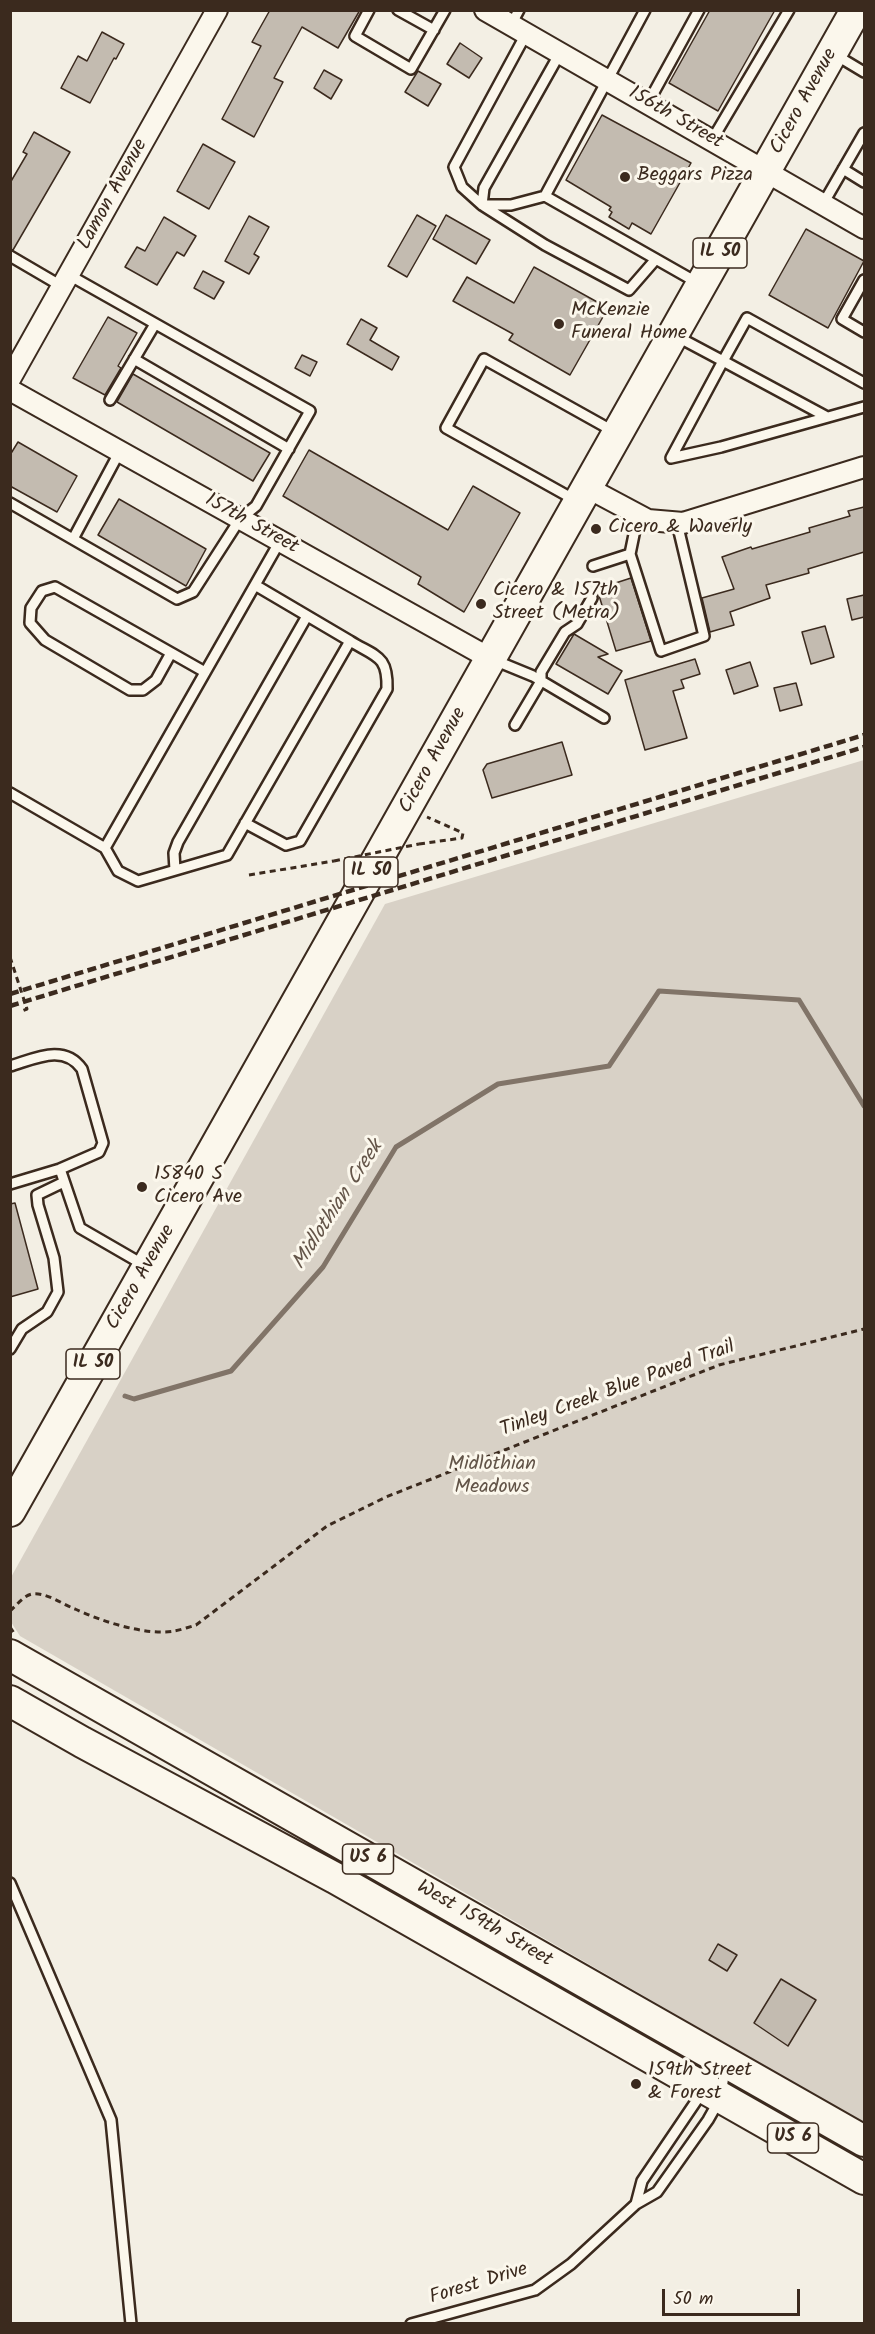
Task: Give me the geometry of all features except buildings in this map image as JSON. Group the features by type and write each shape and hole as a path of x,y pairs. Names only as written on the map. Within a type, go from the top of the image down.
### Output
{"main road":[{"name":"Cicero Avenue","path":"10,1512 832,53 856,17"},
{"name":"West 159th Street","path":"13,1643 864,2141"},
{"name":"West 159th Street","path":"10,1701 335,1878 864,2179"}],"street":[{"name":"Lamon Avenue","path":"10,379 218,10"},
{"name":"156th Street","path":"485,10 519,23 560,53 864,228"},
{"name":"157th Street","path":"10,390 491,659"},
{"path":"584,495 648,520 683,523 864,466"}],"lane":[{"path":"369,10 355,36 411,69 445,10"},
{"path":"398,10 434,30"},
{"path":"545,196 645,10"},
{"path":"648,103 699,10"},
{"path":"712,140 789,10"},
{"path":"519,23 454,167 462,187 482,205 545,245 629,290 656,259"},
{"path":"482,205 484,188 560,53"},
{"path":"832,53 864,72"},
{"path":"823,204 864,133"},
{"path":"843,169 864,182"},
{"path":"482,205 511,205 545,196 702,285"},
{"path":"10,256 155,324 310,411 256,506 240,519 193,592 177,599 10,503"},
{"path":"864,280 842,319 864,332"},
{"path":"864,383 747,318 671,458 721,447 864,407"},
{"path":"110,400 155,324"},
{"path":"674,335 827,417"},
{"path":"134,359 289,449"},
{"path":"584,495 446,428 484,359 618,434"},
{"path":"73,539 120,451"},
{"path":"638,515 630,555 662,651 704,636 677,523"},
{"path":"105,848 280,541"},
{"path":"593,566 630,555"},
{"path":"245,823 286,845 300,840 387,688 388,670 382,660 255,585"},
{"path":"171,653 156,680 143,690 130,690 45,639 30,623 31,608 42,591 55,586 206,672"},
{"path":"515,725 541,681 541,672 565,632 577,624 592,598"},
{"path":"175,870 174,853 178,842 307,616"},
{"path":"10,793 105,848 118,871 138,881 227,855 350,641"},
{"path":"491,659 541,681 604,718"},
{"path":"10,1066 56,1054 76,1061 82,1069 104,1143 99,1152 60,1169 10,1184"},
{"path":"60,1169 81,1228 148,1268"},
{"path":"10,1349 22,1329 46,1312 58,1292 54,1258 37,1195 64,1182"},
{"path":"10,1883 111,2120 131,2324"},
{"name":"Forest Drive","path":"411,2324 535,2290 571,2264 636,2204 657,2192 708,2120 713,2092 726,2062"},
{"name":"Forest Drive","path":"636,2204 642,2181 713,2092 726,2062"}],"path":[{"path":"249,875 462,838 463,833 424,816"},
{"path":"10,957 27,1009 20,1012"},
{"name":"Tinley Creek Blue Paved Trail","path":"10,1611 25,1596 33,1594 42,1595 85,1614 153,1631 173,1631 196,1625 327,1526 386,1497 719,1365 864,1329"},
{"path":"10,1627 13,1643"}],"green space":[{"name":"Midlothian Meadows","path":"864,760 864,2123 20,1636 11,1622 10,1579 385,904"}],"waterway":[{"name":"Midlothian Creek","path":"125,1396 134,1399 231,1371 323,1267 396,1147 498,1084 609,1066 659,991 799,1000 864,1106"}],"railway":[{"path":"10,994 864,735"},
{"path":"10,1006 864,747"}],"place":[{"name":"Beggars Pizza","path":"625,177"},
{"name":"McKenzie Funeral Home","path":"559,324"},
{"name":"Cicero & Waverly","path":"596,529"},
{"name":"Cicero & 157th Street (Metra)","path":"481,604"},
{"name":"15840 S Cicero Ave","path":"142,1187"},
{"name":"159th Street & Forest","path":"636,2084"}]}
